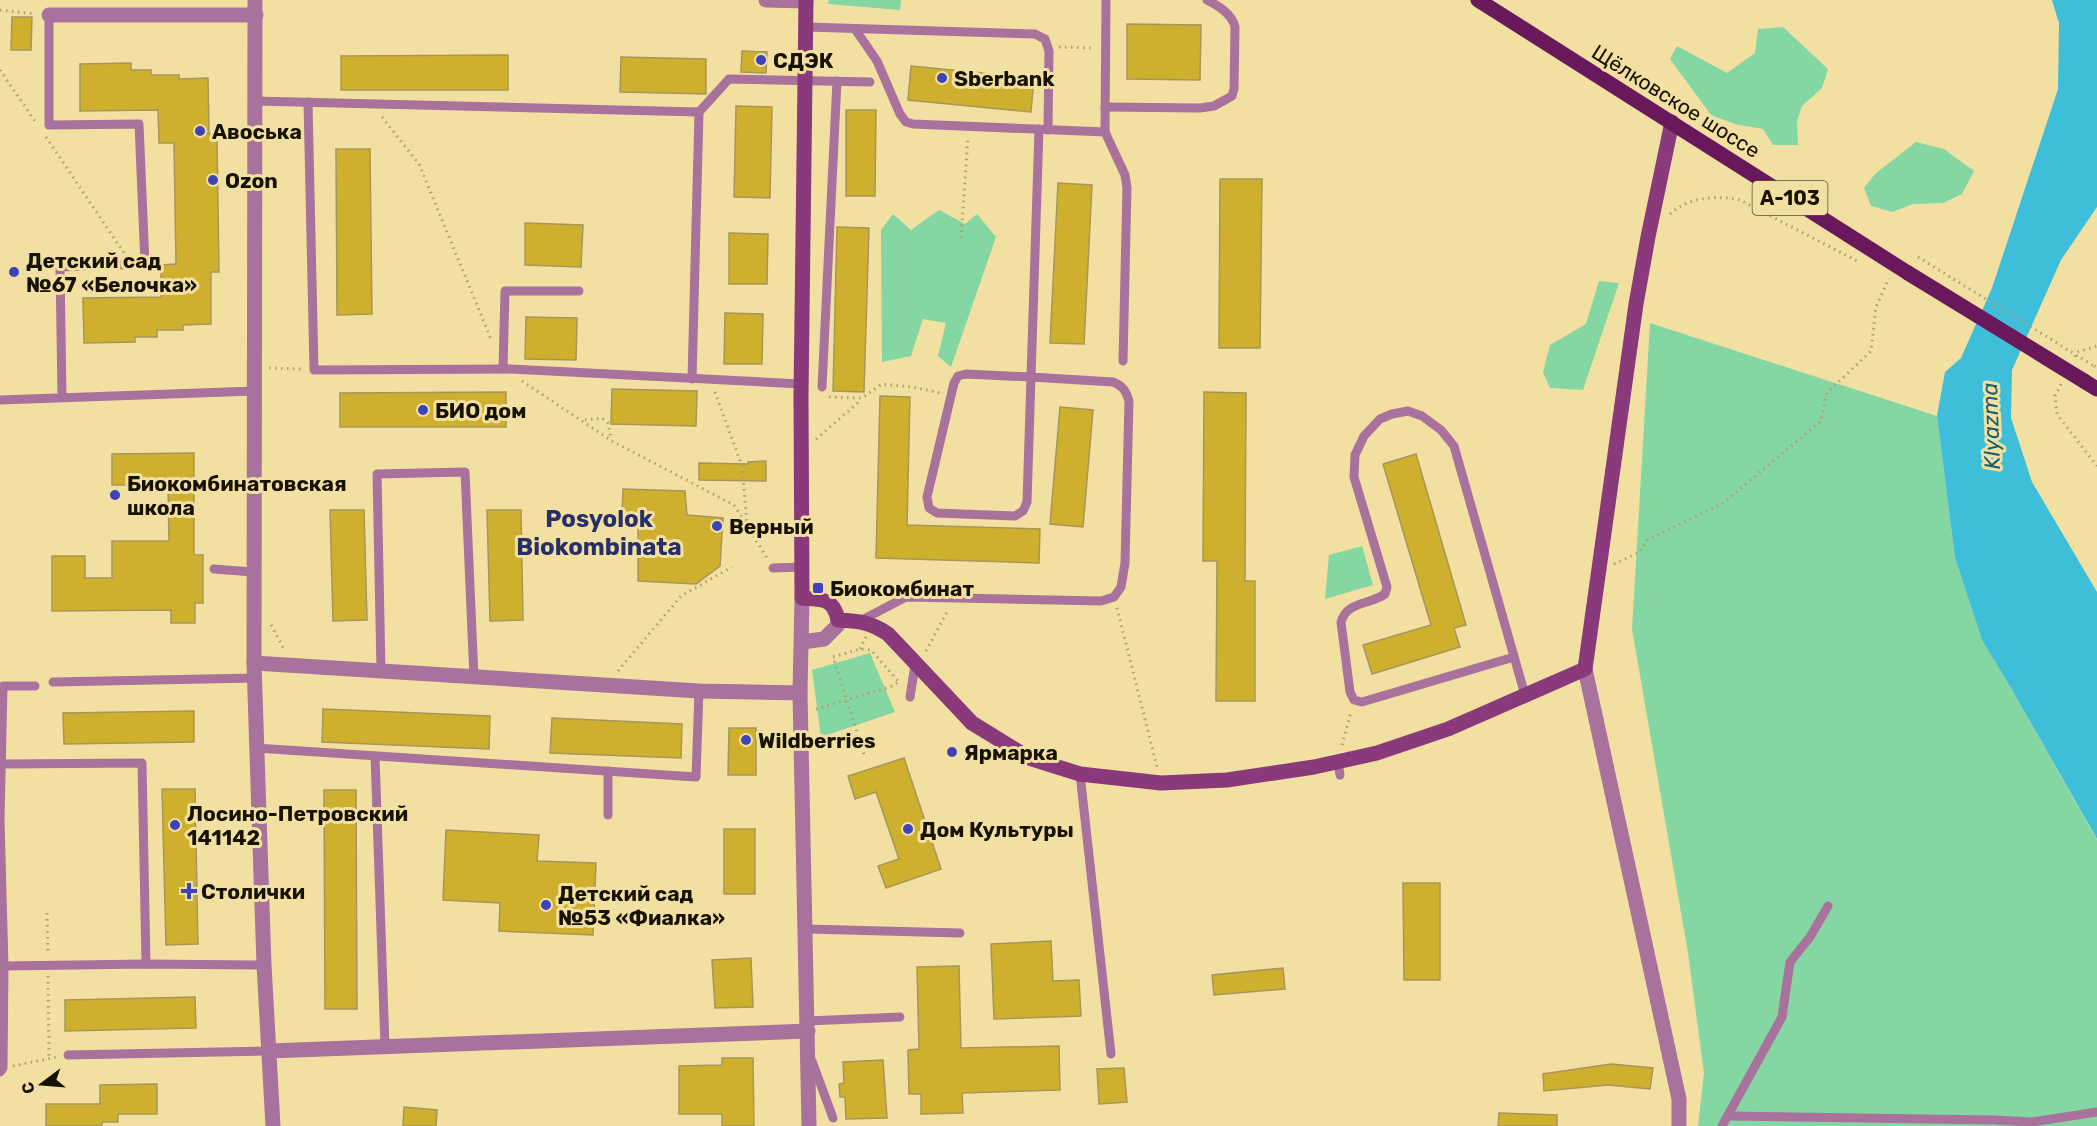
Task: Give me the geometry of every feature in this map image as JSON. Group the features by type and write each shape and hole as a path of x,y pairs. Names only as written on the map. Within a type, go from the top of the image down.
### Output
{"main road":[{"name":"Щёлковское шоссе","path":"1478,0 1672,122 1901,278 2090,385"}],"street":[{"path":"766,0 806,0 800,693 809,1126"},
{"path":"49,15 255,8 253,572 256,748 273,1126"},
{"path":"1672,122 1636,304 1585,669 1679,1099 1679,1126"},
{"path":"802,598 826,600 835,607 838,620 838,626 824,639 802,642"},
{"path":"838,620 860,621 874,625 888,634 972,723 1029,758 1080,774 1161,783 1227,780 1314,767 1339,768 1448,729 1585,669"},
{"path":"255,671 381,671 699,691 800,693"},
{"path":"269,1051 808,1026"}],"lane":[{"path":"1106,0 1106,132 1125,175 1127,188 1123,361"},
{"path":"1106,107 1200,108 1214,106 1232,96 1234,89 1234,21 1230,15 1208,0"},
{"path":"49,15 50,125 139,124 145,264 60,267 62,397"},
{"path":"806,27 1035,34 1045,39 1049,51 1031,377 1027,502 1023,511 1015,516 937,513 929,508 927,497 954,383 958,376 966,374 1031,377 1113,382 1120,384 1129,401 1125,563 1121,587 1114,597 1101,601 906,597 860,621"},
{"path":"855,29 877,61 900,114 906,122 969,127 1106,132"},
{"path":"692,379 699,112 729,79 870,82"},
{"path":"822,387 837,81"},
{"path":"255,101 699,112"},
{"path":"308,102 314,370 507,369 711,380 801,390"},
{"path":"507,369 505,291 579,291"},
{"path":"0,400 255,391"},
{"path":"1514,657 1362,702 1354,700 1350,692 1341,622 1344,613 1351,607 1380,598 1385,594 1387,587 1354,477 1355,455 1364,436 1380,419 1408,411 1422,416 1441,430 1454,446 1525,695"},
{"path":"381,671 377,474 465,472 474,678"},
{"path":"773,568 802,567"},
{"path":"214,569 253,572"},
{"path":"910,696 915,665"},
{"path":"53,682 255,671"},
{"path":"1,1070 4,966 0,820 3,686 35,686"},
{"path":"256,748 696,777 699,691"},
{"path":"375,756 385,1047"},
{"path":"2,764 142,763 146,964"},
{"path":"608,771 608,815"},
{"path":"1080,774 1112,1054"},
{"path":"1722,1126 1782,1017 1790,962 1810,937 1828,906"},
{"path":"806,929 960,933"},
{"path":"4,966 264,965"},
{"path":"808,1026 900,1017"},
{"path":"68,1055 269,1051"},
{"path":"808,1052 833,1118"},
{"path":"1728,1116 1982,1119 2032,1122 2097,1112"},
{"path":"2075,1115 2076,1126"}],"path":[{"path":"0,10 49,15"},
{"path":"1072,47 1097,48"},
{"path":"0,70 132,265"},
{"path":"372,104 419,164 507,369 525,385 583,420 612,441 734,505 773,568"},
{"path":"961,238 969,127"},
{"path":"1648,237 1679,205 1724,197 1750,204 1859,262"},
{"path":"1918,257 2096,367"},
{"path":"1599,571 1640,552 1647,540 1722,504 1821,421 1827,393 1871,351 1876,307 1889,278 1901,278"},
{"path":"269,368 314,370"},
{"path":"711,380 742,466 747,526"},
{"path":"802,452 862,398 882,384 951,395"},
{"path":"801,390 862,398"},
{"path":"2055,396 2057,414 2097,466"},
{"path":"583,420 602,418 608,423 612,441"},
{"path":"608,684 681,597 732,567"},
{"path":"1114,597 1161,783"},
{"path":"915,665 935,637 948,610 954,605"},
{"path":"801,710 814,710 847,701 899,682 871,650 860,649 834,657 847,701 864,754"},
{"path":"1339,768 1354,700"},
{"path":"47,913 49,1059"},
{"path":"1,1070 68,1055"}],"green space":[{"path":"829,0 901,0 900,10 828,4"},
{"path":"1783,27 1828,69 1822,88 1802,106 1797,121 1798,145 1773,145 1763,129 1735,124 1711,115 1670,59 1677,46 1727,73 1755,53 1758,29"},
{"path":"1916,142 1944,149 1974,171 1962,194 1943,203 1913,204 1892,212 1871,206 1864,188 1875,174"},
{"path":"939,210 965,224 977,214 996,237 951,367 938,356 946,323 923,319 911,356 882,362 881,230 893,214 911,230"},
{"path":"1599,281 1619,283 1583,390 1550,388 1543,372 1550,345 1586,324"},
{"path":"1650,323 1937,416 1955,558 1982,640 2097,840 2097,1126 1698,1126 1704,1073 1688,953 1632,629"},
{"path":"1362,546 1373,585 1325,599 1329,555"},
{"path":"870,653 895,712 821,737 812,670"}],"water":[{"name":"Klyazma","path":"2052,0 2097,0 2097,207 2061,260 2012,370 2011,418 2032,482 2097,592 2097,839 1982,640 1955,558 1937,416 1945,372 1961,358 1992,288 2058,89 2059,23"}],"building":[{"path":"12,17 32,17 31,50 11,50"},
{"path":"1127,24 1201,25 1200,80 1127,79"},
{"path":"742,51 767,52 766,73 741,72"},
{"path":"508,55 508,90 341,90 341,56"},
{"path":"621,57 706,59 706,94 620,92"},
{"path":"131,63 131,70 151,70 151,75 179,75 179,79 208,78 209,134 217,135 219,272 211,272 211,324 183,325 183,330 157,330 157,337 135,337 135,342 84,343 83,298 161,297 161,265 176,264 174,143 159,143 158,110 80,111 80,64"},
{"path":"911,66 1034,78 1031,112 908,100"},
{"path":"736,106 772,107 770,198 734,197"},
{"path":"846,110 876,110 875,196 846,196"},
{"path":"336,149 370,149 372,314 337,315"},
{"path":"1220,179 1262,179 1260,348 1219,348"},
{"path":"1058,183 1092,185 1084,344 1050,343"},
{"path":"525,223 583,225 581,267 525,265"},
{"path":"837,227 869,228 864,392 833,391"},
{"path":"729,233 768,234 767,284 729,284"},
{"path":"725,313 763,314 762,364 724,364"},
{"path":"526,317 577,318 576,360 525,359"},
{"path":"612,389 697,391 696,426 611,424"},
{"name":"БИО дом","path":"506,392 506,427 340,427 340,393"},
{"path":"1204,392 1246,393 1245,581 1255,581 1255,701 1216,701 1217,561 1203,561"},
{"path":"880,396 910,397 907,525 1040,529 1039,563 876,558"},
{"path":"1060,407 1093,410 1083,527 1050,524"},
{"path":"194,453 194,555 203,555 203,603 195,603 195,623 171,623 171,610 52,611 52,556 85,556 85,578 112,578 112,541 169,541 168,485 112,485 112,454"},
{"path":"1416,454 1466,625 1454,628 1460,647 1372,674 1363,645 1431,625 1383,464"},
{"path":"766,461 766,481 699,480 699,463 748,464 748,462"},
{"path":"623,489 685,491 687,515 723,518 720,566 696,584 638,581 638,517 622,515"},
{"path":"330,510 364,510 367,620 333,621"},
{"path":"487,510 521,510 523,620 490,621"},
{"path":"323,709 490,716 489,749 322,742"},
{"path":"194,711 194,742 64,744 63,713"},
{"path":"552,718 682,724 681,758 550,753"},
{"path":"729,728 756,728 756,775 728,775"},
{"name":"Дом Культуры","path":"904,758 941,869 886,888 878,866 899,859 876,792 855,799 848,776"},
{"path":"162,789 195,789 198,944 166,945"},
{"path":"324,790 356,790 357,1009 325,1009"},
{"path":"724,829 755,829 755,894 724,894"},
{"path":"446,830 539,835 537,861 596,863 593,935 499,931 500,903 443,900"},
{"path":"1403,883 1440,883 1440,980 1404,980"},
{"path":"1051,941 1053,981 1079,980 1081,1016 994,1019 991,944"},
{"path":"751,958 753,1007 715,1008 712,960"},
{"path":"959,966 961,1048 1059,1046 1060,1090 962,1093 963,1113 921,1114 921,1094 909,1094 908,1050 919,1049 917,967"},
{"path":"1283,968 1285,989 1214,995 1212,975"},
{"path":"195,997 196,1028 65,1031 65,1000"},
{"path":"722,1058 753,1058 754,1126 722,1126 722,1114 679,1114 679,1066 722,1065"},
{"path":"883,1060 887,1118 846,1119 845,1097 840,1097 839,1084 844,1083 843,1062"},
{"path":"1611,1064 1653,1068 1650,1089 1608,1085 1544,1091 1543,1074"},
{"path":"1124,1068 1127,1102 1099,1104 1097,1069"},
{"path":"157,1084 157,1114 118,1114 118,1122 102,1122 102,1126 46,1126 46,1104 100,1104 100,1085"},
{"path":"404,1107 437,1110 436,1126 403,1126"},
{"path":"1499,1113 1557,1115 1557,1126 1498,1126"}],"place":[{"name":"СДЭК","path":"761,60"},
{"name":"Sberbank","path":"942,78"},
{"name":"Авоська","path":"200,131"},
{"name":"Ozon","path":"213,180"},
{"name":"Детский сад №67 «Белочка»","path":"14,272"},
{"name":"БИО дом","path":"423,410"},
{"name":"Биокомбинатовская школа","path":"115,495"},
{"name":"Верный","path":"717,526"},
{"name":"Биокомбинат","path":"818,588"},
{"name":"Wildberries","path":"746,740"},
{"name":"Ярмарка","path":"952,752"},
{"name":"Лосино-Петровский 141142","path":"175,825"},
{"name":"Дом Культуры","path":"908,829"},
{"name":"Столички","path":"189,891"},
{"name":"Детский сад №53 «Фиалка»","path":"546,905"}],"district":[{"name":"Posyolok Biokombinata","path":"599,533"}]}
